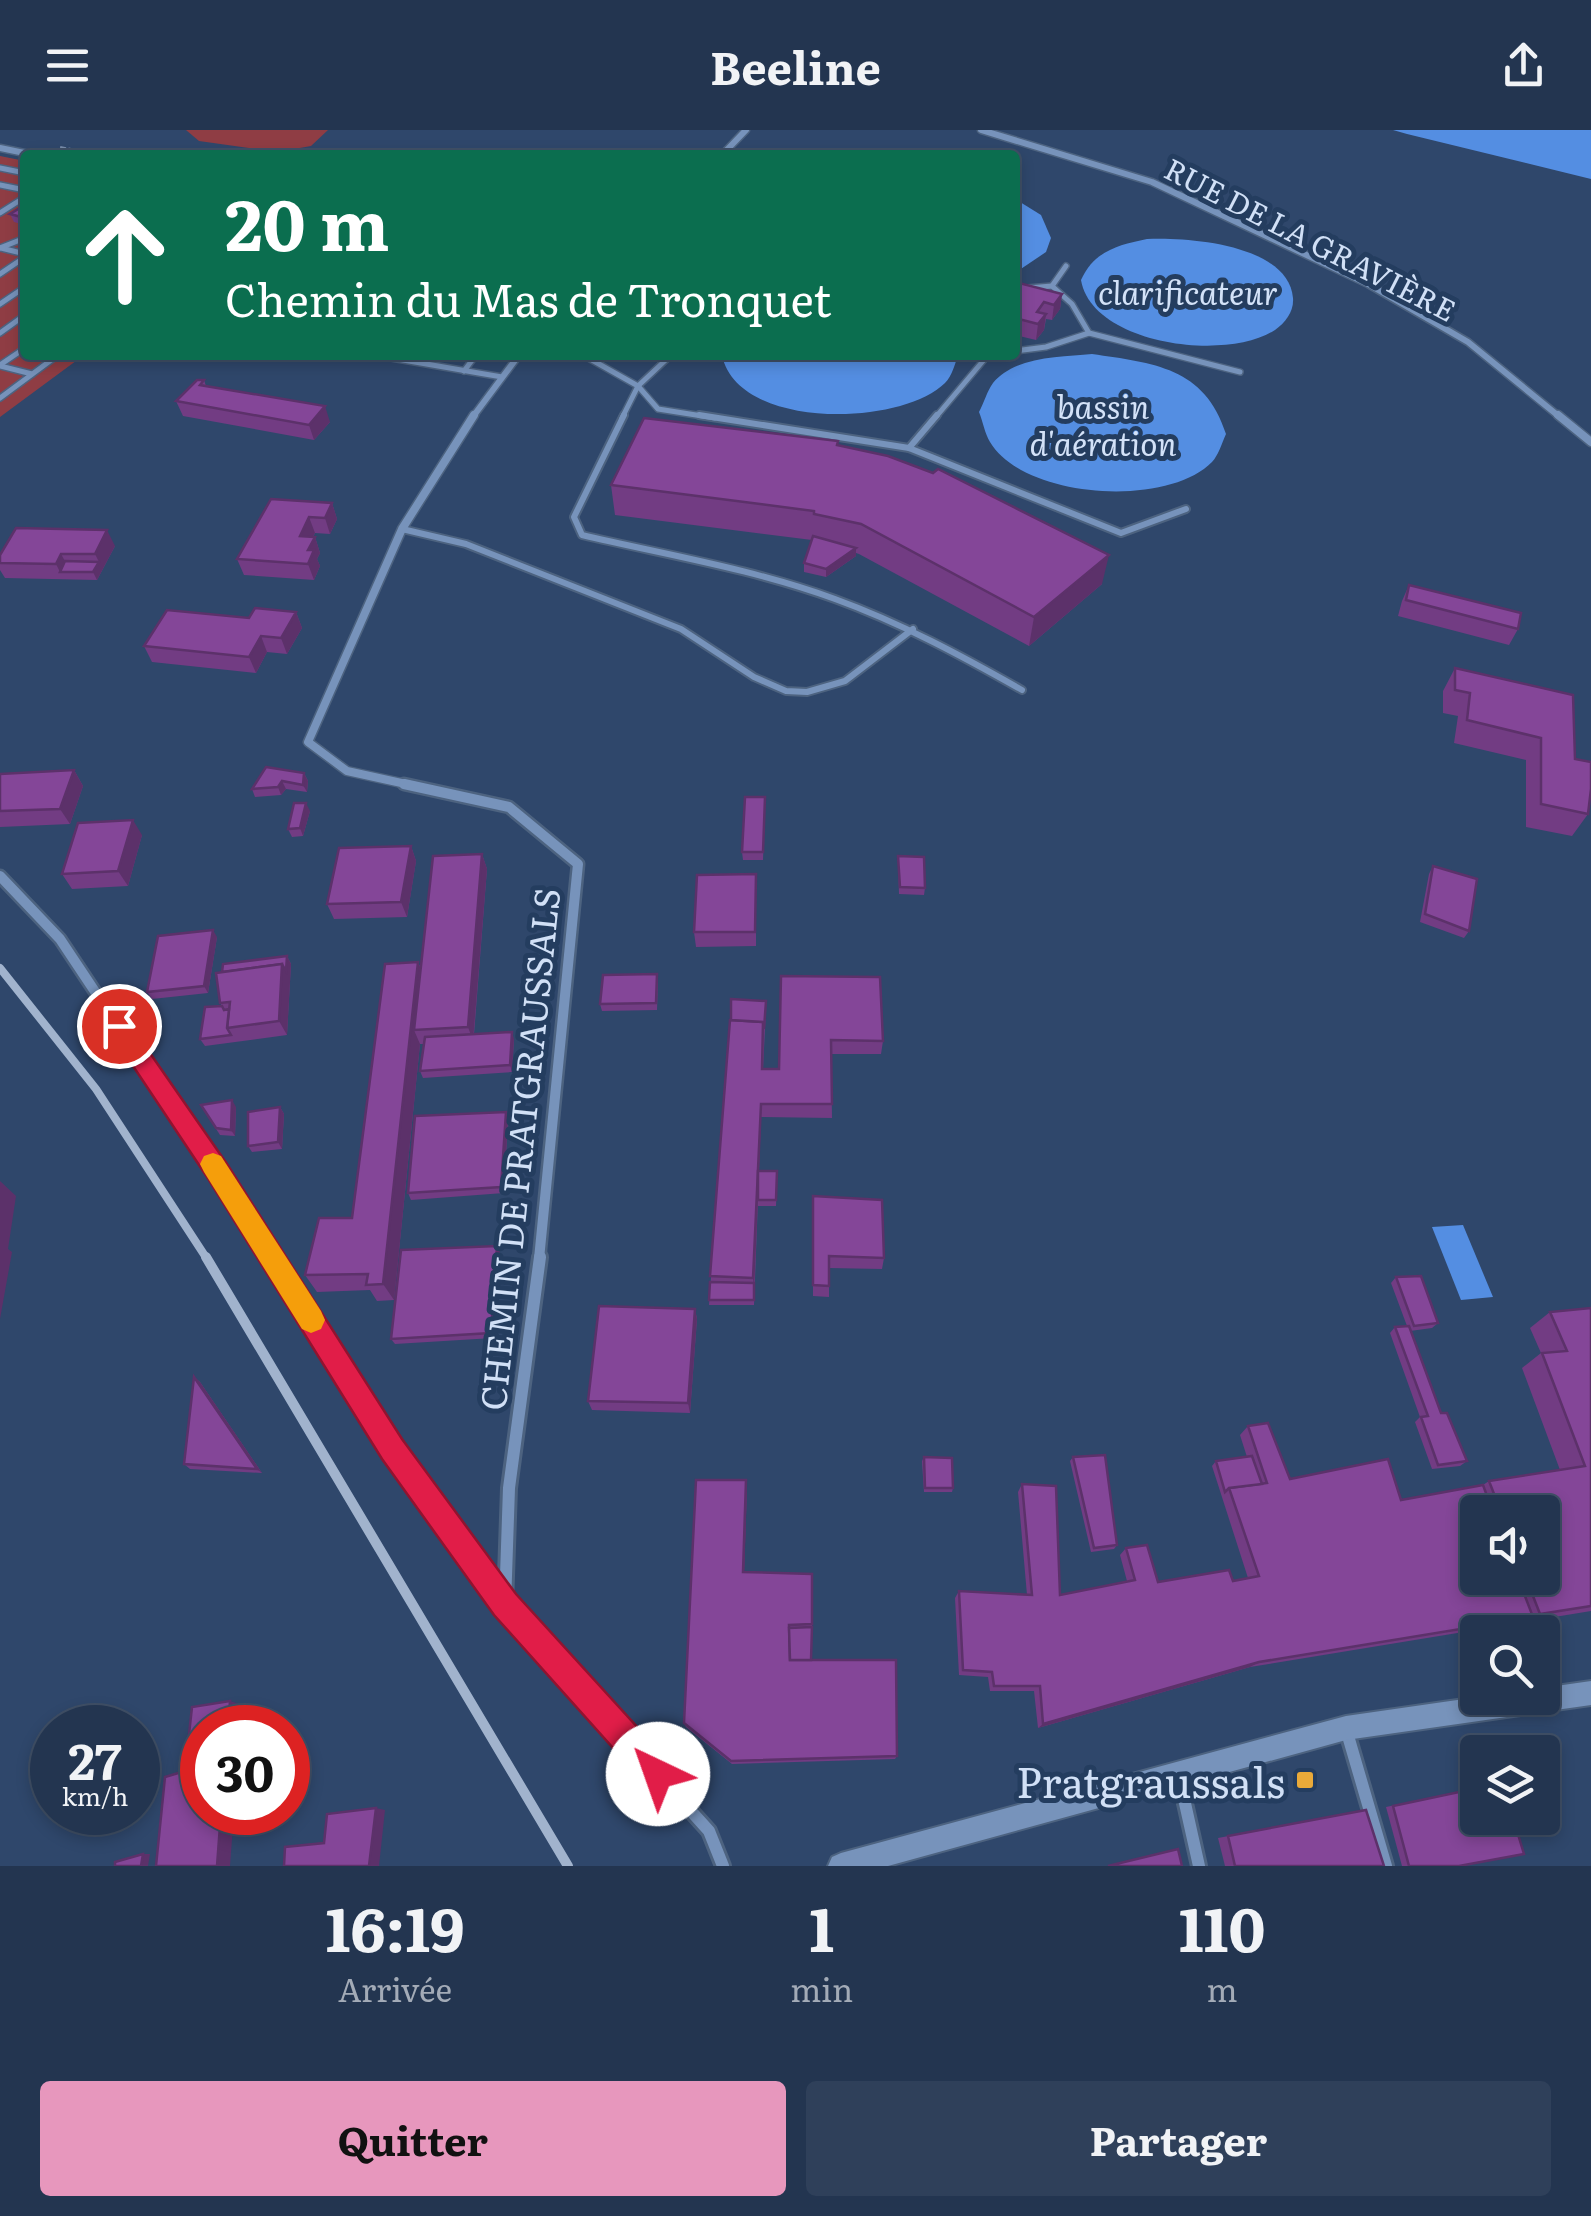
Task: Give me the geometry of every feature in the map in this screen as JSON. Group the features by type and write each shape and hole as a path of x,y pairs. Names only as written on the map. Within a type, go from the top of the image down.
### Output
{"street":[{"path":"727,150 746,130"},
{"name":"RUE DE LA GRAVIÈRE","path":"981,130 1152,182 1368,284 1468,342 1591,442"},
{"name":"CHEMIN DE PRATGRAUSSALS","path":"505,1605 503,1540 573,951 578,864 509,806 346,771 308,742 402,528 514,360"},
{"path":"0,876 60,939 218,1172 392,1449 505,1605 710,1831 723,1866"},
{"path":"841,1866 1346,1728 1591,1693"},
{"path":"1346,1728 1386,1866"},
{"path":"1178,1771 1199,1866"}],"lane":[{"path":"0,213 20,199"},
{"path":"0,202 14,204"},
{"path":"0,274 20,259"},
{"path":"1052,286 1066,266"},
{"path":"1020,289 1052,286 1072,304 1089,333"},
{"path":"1020,350 1046,347 1089,333 1240,372"},
{"path":"1,396 51,360"},
{"path":"402,360 502,377"},
{"path":"464,371 472,360"},
{"path":"593,360 638,386 658,410 909,448 1121,532 1186,509"},
{"path":"667,360 638,386 574,517 582,535 764,577 833,598 913,629 1022,690"},
{"path":"909,448 984,360"},
{"path":"0,365 32,374"},
{"path":"402,528 466,544 680,629 708,642 762,682 788,693 828,689 864,673 913,629"}],"shaded area":[{"path":"186,130 328,130 311,146 288,150 199,141"},
{"path":"0,156 20,160 20,360 77,360 0,417"}],"water":[{"path":"1393,130 1591,130 1591,179 1407,134"},
{"name":"clarificateur","path":"1020,202 1041,215 1051,238 1046,252 1020,270"},
{"name":"clarificateur","path":"1147,239 1209,243 1255,255 1274,266 1287,280 1293,298 1288,316 1275,330 1253,340 1226,345 1164,341 1109,320 1091,302 1081,280 1100,256"},
{"name":"bassin d'aération","path":"1092,354 1174,372 1205,394 1226,434 1212,462 1191,477 1163,486 1097,491 1033,476 1007,461 990,442 979,412 993,383 1002,374 1026,363"},
{"name":"bassin d'aération","path":"724,360 956,360 945,383 923,398 859,413 822,414 787,408 757,397 734,380"},
{"path":"1463,1225 1493,1297 1461,1300 1432,1227"}],"building":[{"path":"1020,283 1062,294 1054,305 1044,302 1037,312 1046,314 1038,324 1020,319"},
{"path":"197,380 204,380 200,385 325,406 309,425 176,401"},
{"path":"644,418 838,441 837,445 888,456 933,473 938,469 1109,555 1034,617 861,524 814,511 611,485"},
{"path":"271,499 332,503 325,518 309,517 300,536 315,537 308,550 314,550 308,564 237,559"},
{"path":"16,528 107,530 95,554 61,554 56,564 0,563 0,555"},
{"path":"813,536 856,548 826,569 804,563"},
{"path":"65,561 99,562 93,572 60,572"},
{"path":"1409,585 1521,613 1518,629 1406,600"},
{"path":"255,608 296,612 281,638 261,636 249,657 144,646 167,610 249,618"},
{"path":"1455,668 1573,695 1575,759 1591,762 1588,814 1541,804 1541,738 1467,720 1470,693 1455,690"},
{"path":"266,767 304,773 303,785 282,781 278,787 252,789"},
{"path":"74,770 60,809 0,811 0,774"},
{"path":"745,797 765,797 763,852 742,852"},
{"path":"294,803 306,803 300,828 288,829"},
{"path":"133,820 118,871 62,874 78,823"},
{"path":"411,846 401,902 327,904 339,848"},
{"path":"482,854 468,1027 414,1030 433,856"},
{"path":"898,856 924,857 925,888 900,887"},
{"path":"1433,866 1477,879 1469,931 1425,914"},
{"path":"756,874 755,932 694,932 697,875"},
{"path":"213,930 204,986 147,992 158,936"},
{"path":"287,956 286,971 282,964 222,972 223,964"},
{"path":"418,962 383,1284 366,1285 368,1274 305,1275 319,1218 352,1218 385,964"},
{"path":"282,964 279,1021 227,1028 230,1002 220,1003 216,973"},
{"path":"657,974 656,1003 600,1004 603,975"},
{"path":"781,976 880,977 883,1041 831,1040 832,1104 761,1104 753,1278 710,1276 730,1020 763,1022 762,1069 779,1069"},
{"path":"731,999 766,1001 764,1029 763,1022 731,1020"},
{"path":"205,1007 229,1009 227,1028 231,1035 200,1039"},
{"path":"512,1032 510,1065 420,1071 425,1037"},
{"path":"232,1100 231,1130 216,1128 201,1105"},
{"path":"280,1107 278,1142 248,1146 248,1112"},
{"path":"506,1112 501,1187 408,1193 415,1116"},
{"path":"758,1171 777,1171 776,1200 758,1200"},
{"path":"813,1196 882,1200 884,1258 829,1256 829,1286 813,1285"},
{"path":"497,1246 491,1333 391,1339 401,1250"},
{"path":"1421,1276 1438,1323 1414,1326 1396,1277"},
{"path":"710,1282 754,1283 754,1300 709,1300"},
{"path":"599,1306 695,1309 688,1403 588,1401"},
{"path":"1591,1308 1591,1606 1540,1614 1533,1595 1560,1595 1560,1495 1494,1495 1489,1481 1585,1466 1542,1353 1567,1351 1550,1312"},
{"path":"1409,1326 1441,1413 1447,1413 1467,1461 1438,1465 1421,1417 1428,1416 1395,1327"},
{"path":"194,1377 257,1469 184,1464"},
{"path":"1268,1423 1290,1479 1388,1459 1401,1500 1483,1485 1487,1495 1460,1495 1460,1595 1525,1595 1532,1615 1460,1615 1460,1629 1259,1662 1043,1724 1040,1686 994,1686 992,1672 963,1670 959,1591 1032,1595 1022,1484 1056,1486 1060,1595 1135,1580 1126,1548 1147,1545 1158,1582 1229,1570 1233,1581 1259,1576 1229,1488 1267,1483 1248,1426"},
{"path":"1105,1455 1117,1545 1094,1548 1073,1457"},
{"path":"1252,1456 1262,1484 1229,1488 1225,1492 1216,1461"},
{"path":"924,1457 952,1458 953,1488 925,1488"},
{"path":"696,1480 746,1480 743,1572 812,1574 812,1624 789,1625 790,1660 896,1660 897,1756 731,1761 684,1723"},
{"path":"812,1627 811,1660 790,1660 789,1628"},
{"path":"180,1772 180,1835 219,1835 217,1866 156,1866 165,1777"},
{"path":"1460,1792 1460,1835 1518,1835 1524,1854 1459,1866 1409,1866 1393,1806"},
{"path":"376,1808 369,1866 284,1866 285,1847 324,1843 327,1814"},
{"path":"1366,1810 1384,1866 1235,1866 1228,1836"},
{"path":"1178,1849 1182,1866 1108,1866"},
{"path":"143,1854 141,1866 115,1866 115,1862"}],"railway":[{"path":"0,968 96,1089 207,1259"},
{"path":"206,1257 568,1866"}],"slow traffic":[{"path":"213,1164 311,1320"}],"place":[{"name":"Pratgraussals","path":"1305,1780"}],"route":[{"path":"119,1026 218,1172 392,1449 505,1605 658,1774"}]}
